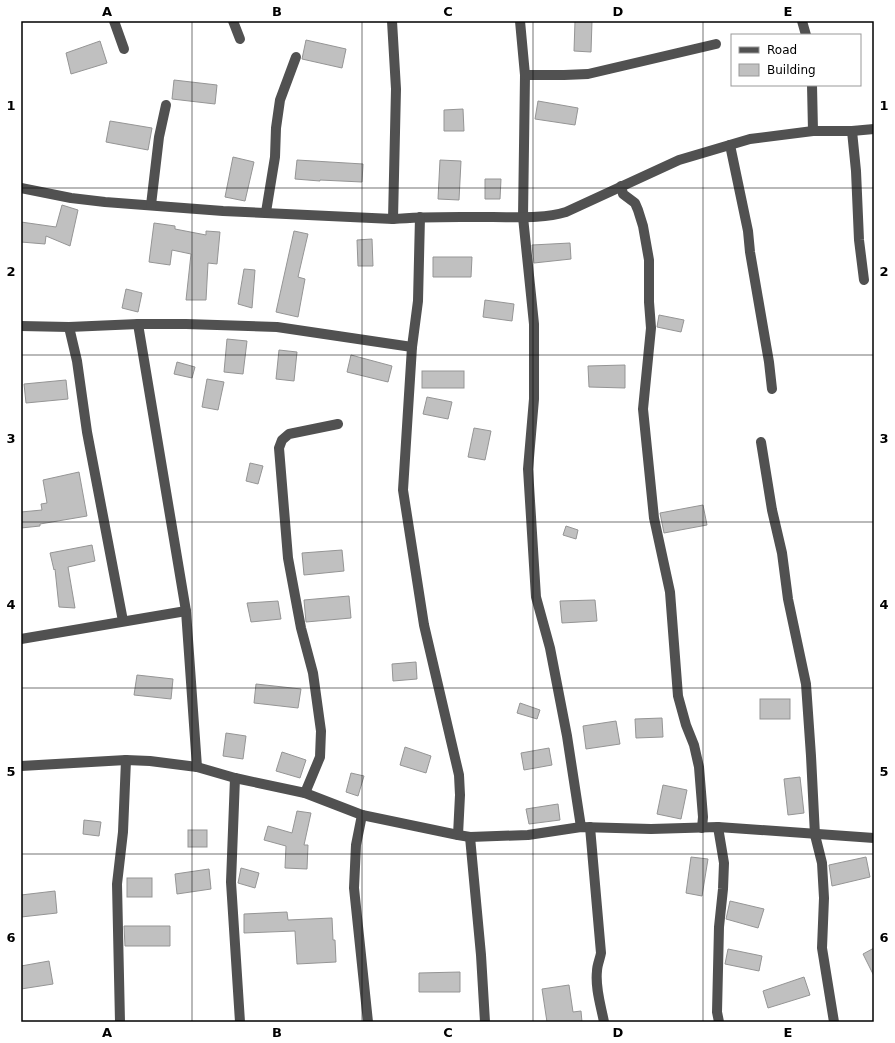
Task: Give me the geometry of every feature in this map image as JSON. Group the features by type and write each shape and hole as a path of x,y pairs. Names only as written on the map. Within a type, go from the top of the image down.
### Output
{"street":[{"path":"114,21 124,49"},
{"path":"233,21 240,39"},
{"path":"392,21 396,89 393,219"},
{"path":"520,21 525,74 523,218 534,324 534,399 528,468 536,597 550,648 585,827 601,953 597,970 597,987 604,1022"},
{"path":"802,21 806,34"},
{"path":"525,74 588,74 716,44"},
{"path":"266,212 275,157 276,128 280,100 296,57"},
{"path":"812,86 813,131"},
{"path":"151,205 159,137 166,105"},
{"path":"21,188 72,198 223,211 393,219 420,217 523,218 559,214 679,160 750,139 813,131 852,131 874,129"},
{"path":"852,131 856,171 859,240 864,280"},
{"path":"730,145 748,231 772,389"},
{"path":"621,186 623,194 635,203 638,210 643,226 649,260 649,302 651,328 643,409 654,518 670,592 678,696 683,718 694,745 699,767 703,817 702,828"},
{"path":"420,217 418,301 412,347 403,490 424,625 458,775 460,795 458,836"},
{"path":"21,326 69,327 138,324 186,324 277,327 412,347"},
{"path":"138,324 186,611 197,767"},
{"path":"69,327 77,360 87,432 123,621"},
{"path":"305,793 320,757 321,731 313,673 301,628 288,558 279,448 282,440 289,434 338,424"},
{"path":"761,442 772,510 782,553 788,599 806,684 812,756 815,835 822,863 824,891 822,948 834,1022"},
{"path":"21,639 186,611"},
{"path":"21,766 126,760 150,761 197,767 235,778 305,793 362,815 458,836 528,835 585,827 652,829 718,827 874,838"},
{"path":"120,1022 117,884 123,832 126,760"},
{"path":"235,778 231,882 240,1022 236,1022"},
{"path":"362,815 356,845 354,888 368,1022"},
{"path":"718,827 724,863 719,927 717,1012 719,1022"},
{"path":"470,837 481,955 485,1022"}],"building":[{"path":"575,21 592,21 591,52 574,51"},
{"path":"306,40 346,49 342,68 302,59"},
{"path":"100,41 107,63 71,74 66,53"},
{"path":"174,80 217,85 215,104 172,99"},
{"path":"538,101 578,108 575,125 535,119"},
{"path":"463,109 464,131 444,131 444,110"},
{"path":"110,121 152,128 148,150 106,142"},
{"path":"233,157 254,162 245,201 225,197"},
{"path":"297,160 363,164 362,182 295,179"},
{"path":"440,160 461,161 459,200 438,199"},
{"path":"485,179 501,179 500,199 485,199"},
{"path":"62,205 78,210 70,246 46,236 45,244 21,242 21,222 56,227"},
{"path":"154,223 175,226 175,229 206,235 206,231 220,232 217,264 208,263 206,300 186,300 191,254 172,250 170,265 149,262"},
{"path":"294,231 308,234 298,277 305,279 298,317 276,312"},
{"path":"372,239 373,266 358,266 357,240"},
{"path":"570,243 571,259 534,263 532,245"},
{"path":"433,257 472,257 471,277 433,277"},
{"path":"244,269 255,270 252,308 238,304"},
{"path":"126,289 142,293 138,312 122,308"},
{"path":"485,300 514,304 512,321 483,317"},
{"path":"659,315 684,320 681,332 657,327"},
{"path":"227,339 247,341 243,374 224,372"},
{"path":"279,350 297,352 294,381 276,379"},
{"path":"351,355 392,366 388,382 347,372"},
{"path":"177,362 195,367 192,378 174,374"},
{"path":"625,365 625,388 589,387 588,366"},
{"path":"422,371 464,371 464,388 422,388"},
{"path":"207,379 224,382 218,410 202,407"},
{"path":"66,380 68,399 26,403 24,384"},
{"path":"427,397 452,402 448,419 423,414"},
{"path":"474,428 491,431 485,460 468,457"},
{"path":"250,463 263,466 258,484 246,481"},
{"path":"79,472 87,516 40,524 40,526 21,528 21,512 42,510 41,504 47,503 43,480"},
{"path":"703,505 707,525 664,533 660,513"},
{"path":"566,526 578,530 576,539 563,535"},
{"path":"92,545 95,561 68,567 75,608 59,607 55,569 54,570 50,553"},
{"path":"342,550 344,571 304,575 302,553"},
{"path":"349,596 351,618 306,622 304,600"},
{"path":"595,600 597,621 562,623 560,601"},
{"path":"278,601 281,619 251,622 247,603"},
{"path":"416,662 417,679 393,681 392,664"},
{"path":"137,675 173,679 171,699 134,695"},
{"path":"256,684 301,689 298,708 254,703"},
{"path":"760,699 790,699 790,719 760,719"},
{"path":"520,703 540,710 537,719 517,713"},
{"path":"662,718 663,737 636,738 635,719"},
{"path":"616,721 620,744 586,749 583,726"},
{"path":"226,733 246,736 243,759 223,756"},
{"path":"405,747 431,756 426,773 400,765"},
{"path":"549,748 552,765 524,770 521,753"},
{"path":"282,752 306,760 300,778 276,771"},
{"path":"351,773 364,776 358,796 346,792"},
{"path":"800,777 804,813 788,815 784,779"},
{"path":"663,785 687,790 681,819 657,814"},
{"path":"558,804 560,820 529,824 526,809"},
{"path":"297,811 311,813 304,845 308,845 307,869 285,868 286,846 264,840 268,826 292,833"},
{"path":"84,820 101,822 99,836 83,834"},
{"path":"188,830 207,830 207,847 188,847"},
{"path":"691,857 708,859 702,896 686,893"},
{"path":"866,857 870,877 832,886 829,865"},
{"path":"241,868 259,873 255,888 238,883"},
{"path":"209,869 211,889 177,894 175,874"},
{"path":"127,878 152,878 152,897 127,897"},
{"path":"55,891 57,913 21,917 21,895"},
{"path":"730,901 764,909 758,928 726,919"},
{"path":"287,912 288,920 332,918 336,962 297,964 295,931 244,933 244,914"},
{"path":"124,926 170,926 170,946 125,946"},
{"path":"874,948 874,976 863,954"},
{"path":"728,949 762,956 759,971 725,964"},
{"path":"49,961 53,984 21,989 21,966"},
{"path":"460,972 460,992 419,992 419,973"},
{"path":"804,977 810,995 768,1008 763,991"},
{"path":"569,985 573,1012 581,1011 582,1022 547,1022 542,989"}]}
